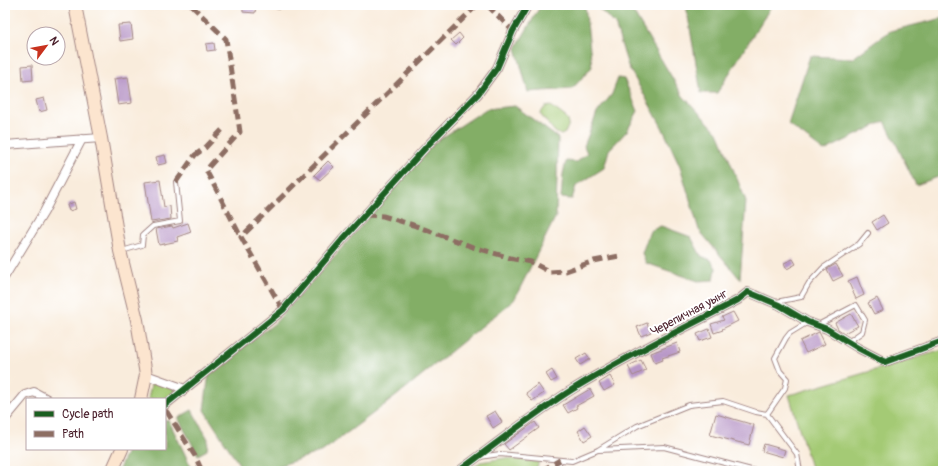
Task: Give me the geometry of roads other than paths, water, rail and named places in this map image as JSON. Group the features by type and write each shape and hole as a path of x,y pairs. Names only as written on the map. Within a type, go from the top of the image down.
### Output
{"main road":[{"path":"75,5 120,251 138,320 146,375 142,398"},
{"path":"112,471 120,450"}],"street":[{"path":"166,404 283,310 427,146 478,94 497,68 513,31 528,5"},
{"path":"5,145 100,138"},
{"path":"5,276 44,212 82,139"},
{"name":"Черепичная уынг","path":"459,471 526,420 572,390 642,350 738,300 748,292 774,303 808,322 827,329 885,362 943,341"},
{"path":"146,375 185,389"},
{"path":"5,419 25,395 34,392 45,398"}],"lane":[{"path":"120,251 142,245 143,235 153,226 180,221 176,182"},
{"path":"774,303 801,297 809,283 823,268 859,244 868,233"},
{"path":"817,325 856,305 864,320 862,332 848,342"},
{"path":"767,414 785,388 787,379 780,371 775,358 790,333 808,322"},
{"path":"475,458 500,454 572,461 598,450 637,426 689,406 722,401 767,414 797,454 800,471"},
{"path":"598,450 664,447 755,471"},
{"path":"557,471 560,460"}]}
